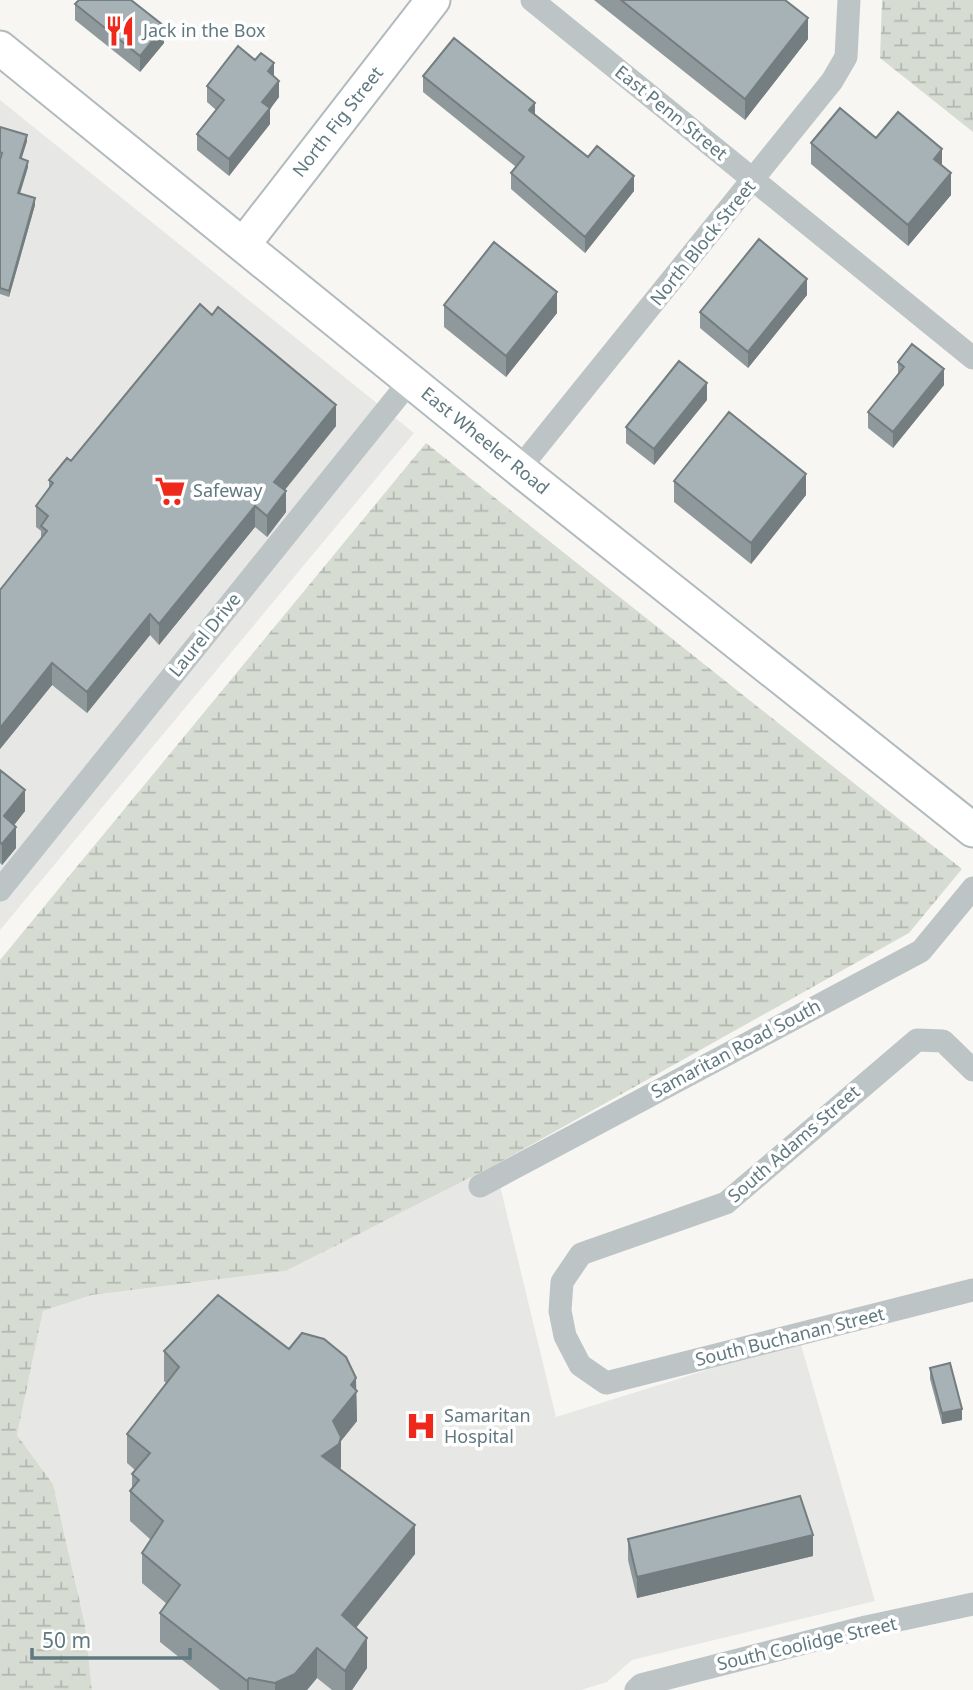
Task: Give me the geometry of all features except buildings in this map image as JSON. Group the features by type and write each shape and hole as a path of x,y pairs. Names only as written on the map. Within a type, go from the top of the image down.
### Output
{"main road":[{"name":"North Fig Street","path":"243,245 433,0"},
{"name":"East Wheeler Road","path":"0,48 519,469 973,830"}],"street":[{"name":"East Penn Street","path":"532,0 973,358"},
{"name":"North Block Street","path":"519,469 806,116 846,57 849,0"},
{"name":"Laurel Drive","path":"0,890 411,381"},
{"name":"Samaritan Road South","path":"480,1186 921,951 973,888"},
{"name":"South Adams Street","path":"606,1383 580,1366 565,1336 560,1311 562,1282 581,1254 726,1203 918,1040 943,1041 973,1070"},
{"name":"South Buchanan Street","path":"606,1383 973,1290"},
{"name":"South Coolidge Street","path":"638,1687 866,1627 973,1604"}],"shaded area":[{"path":"0,100 414,433 0,930"},
{"name":"Samaritan Hospital","path":"495,1165 556,1417 800,1341 875,1601 632,1660 607,1682 581,1690 92,1690 85,1625 53,1484 17,1435 43,1311 92,1295 286,1271"}],"green space":[{"path":"882,0 973,0 973,132 880,58"},
{"path":"426,443 962,869 909,933 495,1165 286,1271 92,1295 43,1311 17,1435 53,1484 85,1625 92,1690 0,1690 0,960"}],"place":[{"name":"Jack in the Box","path":"120,31"},
{"name":"Safeway","path":"170,491"},
{"name":"Samaritan Hospital","path":"421,1426"}]}
